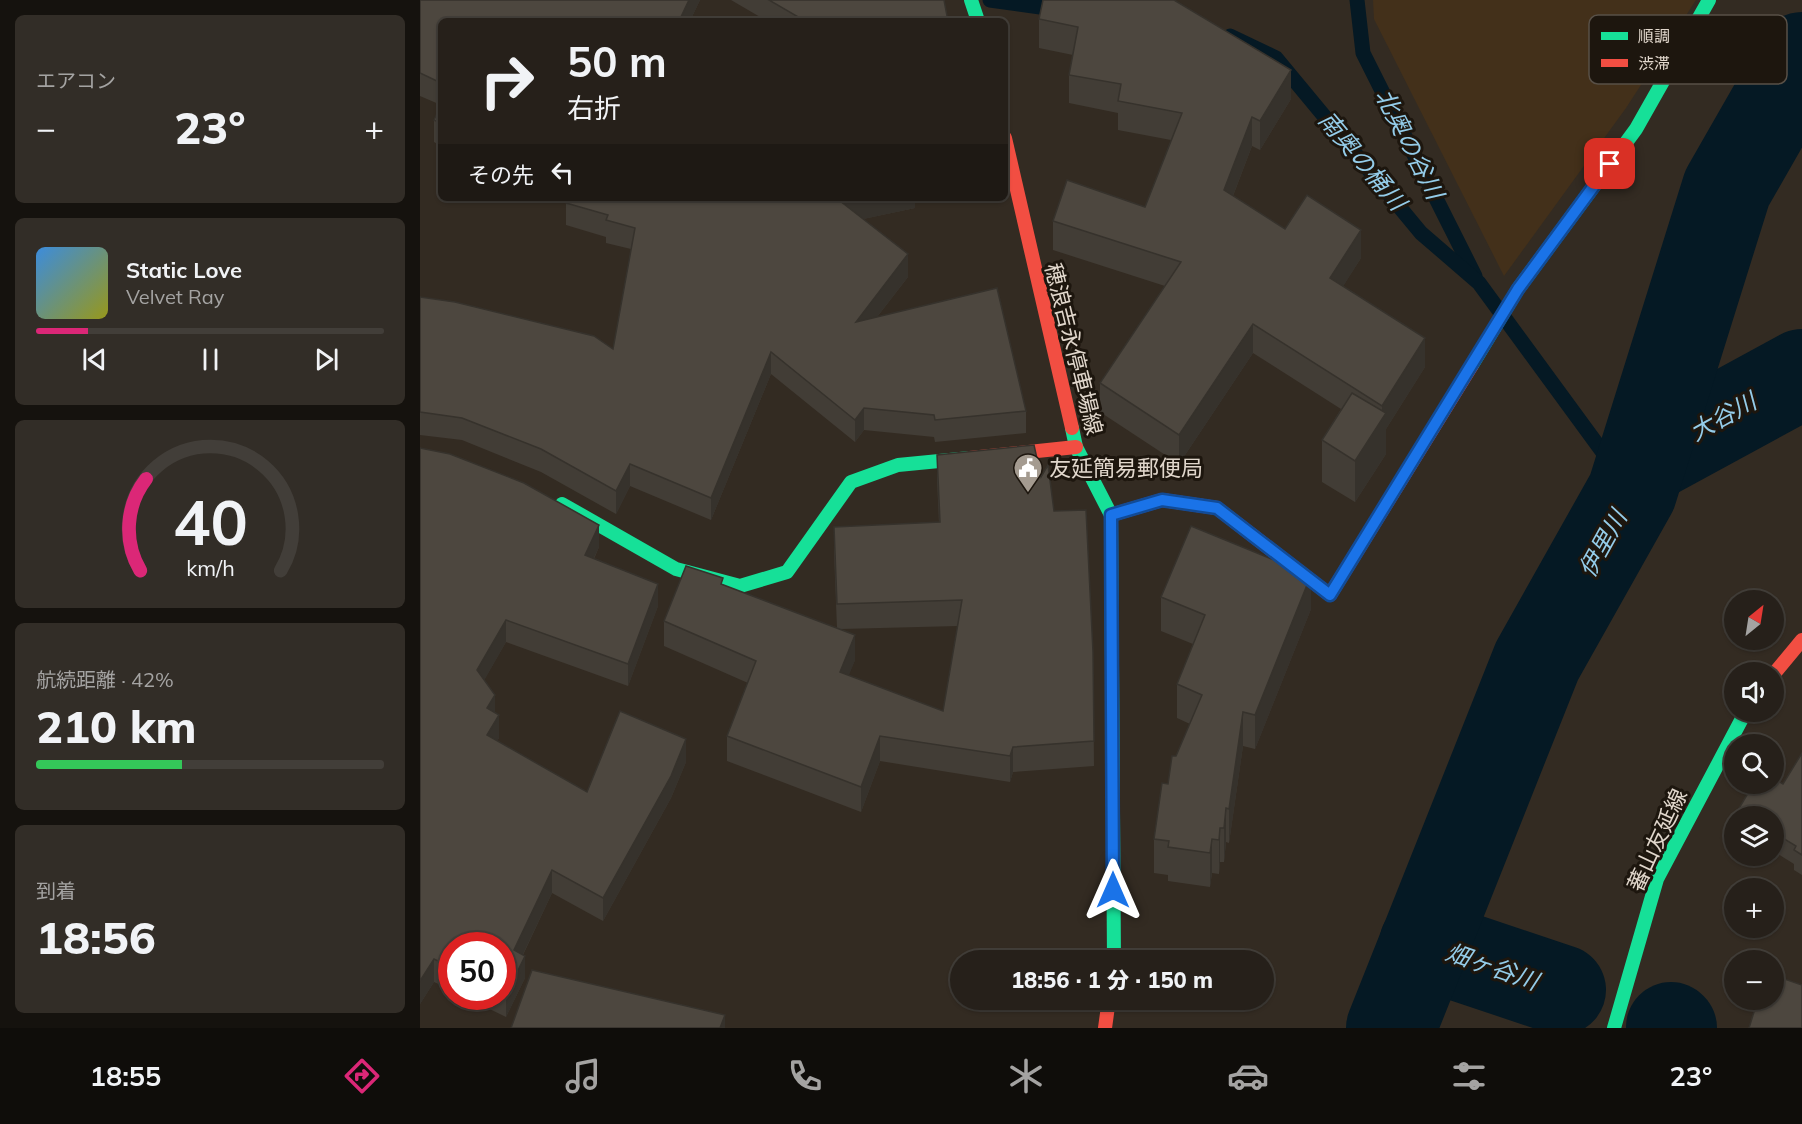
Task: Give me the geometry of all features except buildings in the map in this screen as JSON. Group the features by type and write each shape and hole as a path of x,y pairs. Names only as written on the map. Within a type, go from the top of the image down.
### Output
{"street":[{"path":"971,0 977,18"},
{"path":"1701,15 1709,0"},
{"path":"1111,515 1162,500 1217,508 1330,595 1518,289 1636,129 1661,84"},
{"name":"穂浪吉永停車場線","path":"1008,151 1076,447 1111,515 1114,950"},
{"path":"553,499 676,569 740,586 787,572 851,482 898,465 1076,447"},
{"path":"1784,662 1802,640"},
{"name":"蕃山友延線","path":"1614,1028 1657,879 1740,722"},
{"path":"1105,1028 1107,1010"}],"shaded area":[{"path":"1373,0 1696,0 1686,15 1589,15 1589,84 1642,84 1504,276 1374,19"}],"waterway":[{"name":"南奥の桶川","path":"990,0 1062,10"},
{"name":"北奥の谷川","path":"1357,0 1363,53 1475,276"},
{"name":"南奥の桶川","path":"1230,36 1276,58 1421,233 1479,283 1632,492"},
{"name":"伊里川","path":"1787,83 1802,57"},
{"name":"伊里川","path":"1391,1028 1537,661 1632,492 1727,188 1787,84"},
{"name":"大谷川","path":"1644,460 1802,374"},
{"name":"畑ヶ谷川","path":"1424,944 1561,990"}],"traffic: fast":[{"path":"971,0 977,18"},
{"path":"1701,15 1709,0"},
{"path":"1472,365 1518,289 1636,129 1661,84"},
{"path":"1072,428 1076,447 1111,515 1114,950"},
{"path":"562,504 676,569 740,586 787,572 851,482 898,465 970,458"},
{"path":"1614,1028 1657,879 1740,722"}],"traffic: jam":[{"path":"1008,151 1072,428"},
{"path":"1111,515 1162,500 1217,508 1330,595 1472,365"},
{"path":"970,458 1076,447"},
{"path":"1784,662 1802,640"},
{"path":"1105,1028 1107,1010"}],"place":[{"name":"友延簡易郵便局","path":"1028,494"}],"route":[{"path":"1113,890 1111,515 1162,500 1217,508 1330,595 1518,289 1610,164"}]}
